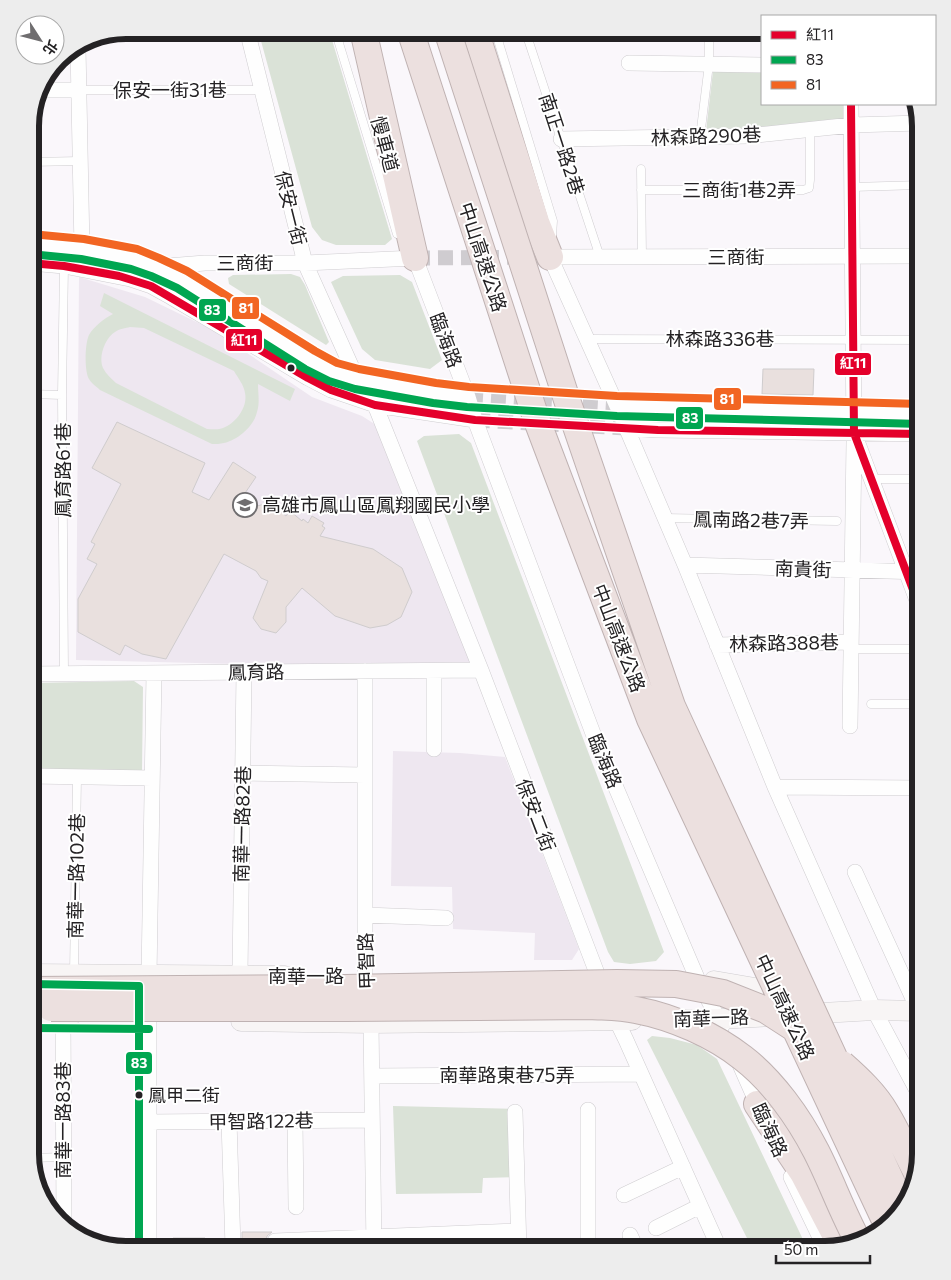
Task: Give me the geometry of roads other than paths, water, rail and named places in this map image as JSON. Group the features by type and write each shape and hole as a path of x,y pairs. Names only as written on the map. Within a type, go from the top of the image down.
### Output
{"highway":[{"path":"361,39 407,217 405,252"},
{"name":"中山高速公路","path":"413,39 536,418 650,719 884,1218"},
{"name":"中山高速公路","path":"450,39 568,403 672,706 900,1200"},
{"path":"478,39 536,222 550,257"},
{"path":"39,1008 352,991 617,983 676,984 723,992 781,1019 822,1047 858,1078 872,1092 886,1112 912,1163"},
{"path":"39,990 352,991 637,1010 671,1020 695,1029 743,1058 773,1088 794,1113 816,1150 856,1236"},
{"path":"757,1104 803,1172 838,1240"}],"main road":[{"name":"南華一路","path":"39,974 240,975 352,991 598,977 697,978 874,1010"},
{"name":"南華一路","path":"39,1018 371,1023 719,1019 874,1010"},
{"path":"874,1010 912,1012"}],"street":[{"name":"保安一街","path":"249,39 305,263 357,379"},
{"path":"78,53 82,250"},
{"path":"628,63 761,65"},
{"path":"47,90 78,90"},
{"path":"850,726 854,433 851,105"},
{"name":"林森路290巷","path":"561,139 748,136 852,125 912,123"},
{"path":"39,245 134,259 182,279 310,360 333,372 357,379 468,397"},
{"name":"三商街","path":"154,267 205,263 305,263 405,252"},
{"name":"臨海路","path":"405,252 468,397 594,736 697,978 719,1019 822,1241"},
{"name":"三商街","path":"550,257 912,256"},
{"path":"550,257 617,406 685,565 775,787 874,1010 912,1081"},
{"path":"39,264 64,266 130,279 151,286 331,390 375,405 475,420"},
{"path":"151,286 154,267"},
{"name":"保安二街","path":"357,379 375,405 481,670 598,977 716,1241"},
{"path":"617,406 912,414"},
{"path":"626,428 912,434"},
{"path":"854,433 912,587"},
{"name":"南貴街","path":"685,565 912,572"},
{"name":"林森路388巷","path":"717,645 851,646"},
{"name":"鳳育路","path":"39,674 481,670"},
{"name":"甲智路","path":"365,671 365,915 352,991 371,1023 374,1241"},
{"path":"434,671 434,749"},
{"name":"南華一路82巷","path":"240,975 244,672"},
{"path":"149,1241 149,976 154,673"},
{"path":"243,774 365,775"},
{"path":"39,776 152,778"},
{"path":"775,787 912,788"},
{"path":"855,872 912,996"},
{"path":"365,915 446,918"},
{"name":"南華一路83巷","path":"63,1018 64,1215"},
{"name":"南華路東巷75弄","path":"372,1076 642,1074"},
{"path":"588,1110 588,1241"},
{"path":"514,1112 519,1241"},
{"name":"甲智路122巷","path":"149,1122 372,1120"},
{"path":"229,1121 233,1241"},
{"path":"294,1121 296,1207"},
{"path":"624,1195 683,1167"},
{"path":"656,1228 700,1206"},
{"path":"398,1241 518,1231"},
{"path":"630,1235 633,1241"}],"lane":[{"path":"338,39 405,252"},
{"path":"498,39 553,221 550,257"},
{"name":"南正一路2巷","path":"528,39 600,257"},
{"path":"700,137 709,64 709,39"},
{"name":"保安一街31巷","path":"78,90 262,90"},
{"name":"三商街1巷2弄","path":"641,190 802,190 809,188 810,130"},
{"path":"39,162 80,161"},
{"path":"640,169 642,257"},
{"path":"852,187 912,185"},
{"name":"鳳育路61巷","path":"64,266 62,395 64,674"},
{"name":"林森路336巷","path":"586,339 912,340"},
{"path":"39,394 62,395"},
{"path":"871,479 912,479"},
{"name":"鳳南路2巷7弄","path":"664,518 837,521"},
{"name":"林森路388巷","path":"851,646 912,649"},
{"path":"871,704 912,704"},
{"name":"南華一路102巷","path":"74,975 77,777"},
{"path":"39,1158 64,1157"}],"tunnel":[{"path":"415,258 550,257"},
{"path":"468,397 617,406"},
{"path":"475,420 626,428"}],"place":[{"name":"高雄市鳳山區鳳翔國民小學","path":"245,505"},
{"name":"鳳甲二街","path":"139,1095"}]}
